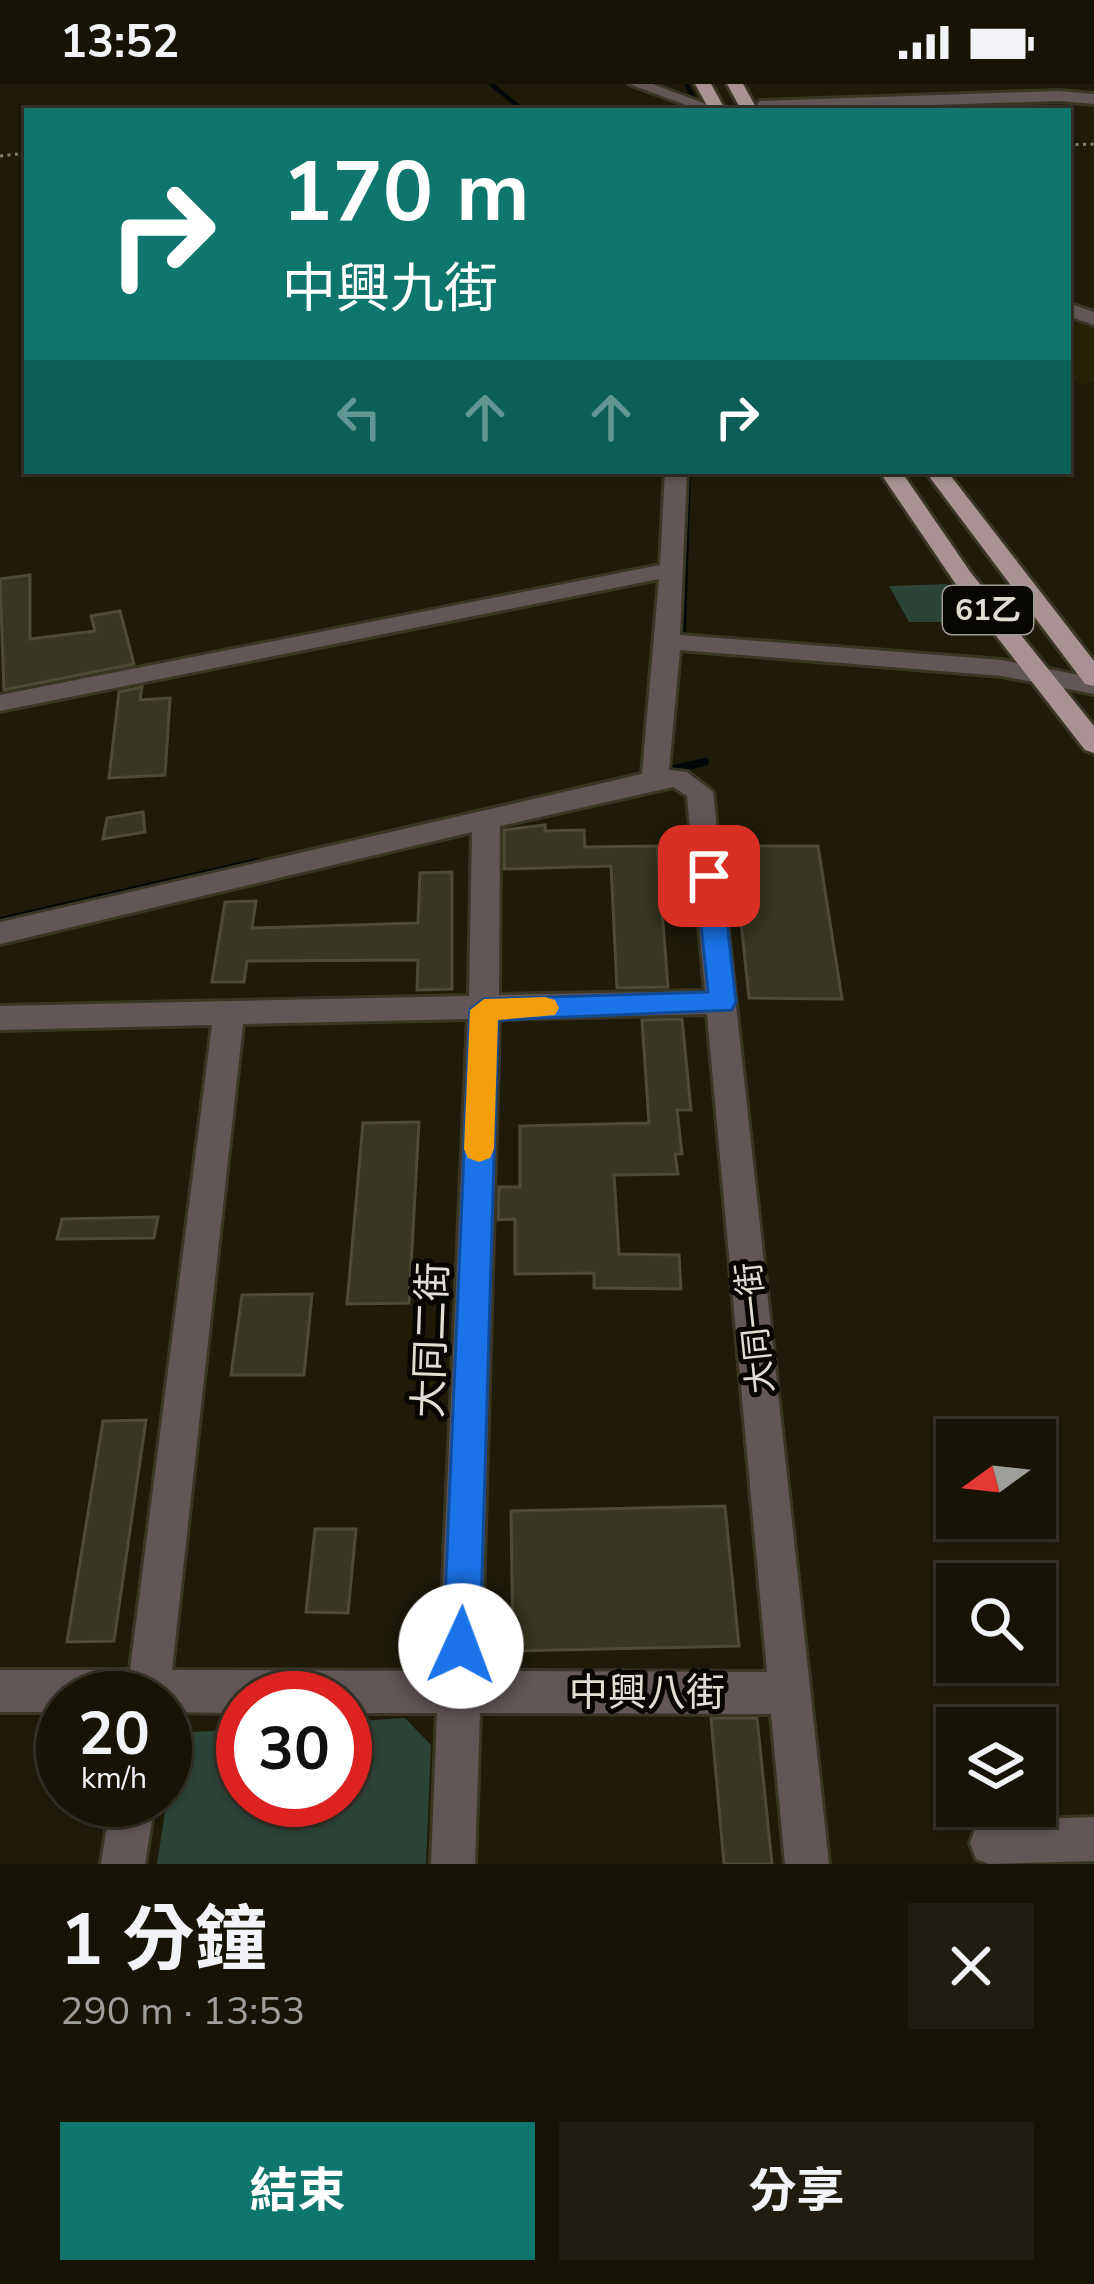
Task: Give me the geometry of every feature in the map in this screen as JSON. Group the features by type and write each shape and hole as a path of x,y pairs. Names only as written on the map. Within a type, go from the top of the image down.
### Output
{"main road":[{"name":"61乙","path":"892,474 963,578 1094,744"},
{"name":"61乙","path":"938,474 1094,682"}],"street":[{"path":"637,84 708,108"},
{"path":"758,108 1059,96 1094,99"},
{"path":"1,935 655,780 668,642 676,474"},
{"path":"0,703 669,570"},
{"path":"668,642 1094,682"},
{"name":"大同一街","path":"655,780 678,778 700,791 807,1864"},
{"name":"大同二街","path":"453,1864 484,1010 486,819"},
{"path":"0,1018 722,1002"},
{"path":"151,1671 229,1012"},
{"name":"中興八街","path":"0,1691 36,1692"},
{"name":"中興八街","path":"192,1694 790,1693"},
{"path":"123,1864 129,1827"},
{"path":"992,1843 1094,1839"}],"path":[{"path":"392,108 401,107"}],"shaded area":[{"path":"1071,312 1094,321 1094,382 1081,385 1071,378"}],"green space":[{"path":"947,584 973,622 909,622 889,586"},
{"path":"405,1718 431,1745 426,1864 157,1864 163,1827 192,1827 192,1732 216,1731 216,1827 372,1827 372,1720"}],"building":[{"path":"30,575 30,639 95,631 91,616 120,611 134,664 4,690 0,579"},
{"path":"142,687 140,700 170,698 165,775 109,778 119,692"},
{"path":"143,812 145,832 103,839 107,818"},
{"path":"545,825 545,831 584,830 585,847 657,846 668,987 617,988 611,866 504,869 504,830"},
{"path":"733,846 818,846 842,999 749,998"},
{"path":"452,872 452,989 417,990 418,960 247,961 244,982 212,982 225,902 256,901 252,928 418,923 420,873"},
{"path":"682,1019 691,1110 677,1110 682,1154 675,1154 678,1174 614,1175 619,1254 679,1255 681,1289 594,1288 594,1273 515,1274 515,1219 498,1220 499,1187 520,1187 520,1126 649,1123 642,1020"},
{"path":"419,1122 409,1303 347,1304 363,1123"},
{"path":"158,1217 154,1238 57,1239 62,1219"},
{"path":"312,1294 304,1375 231,1375 242,1295"},
{"path":"146,1420 114,1641 67,1642 103,1421"},
{"path":"725,1506 739,1646 513,1651 511,1511"},
{"path":"315,1529 356,1529 348,1613 306,1612"},
{"path":"711,1718 757,1718 772,1864 724,1864"}],"waterway":[{"path":"491,84 520,108"},
{"path":"654,84 688,96"},
{"path":"686,84 699,108"},
{"path":"683,631 688,474"},
{"path":"665,771 705,762"},
{"path":"0,921 258,862"}],"slow traffic":[{"path":"479,1149 484,1010 545,1008"}],"route":[{"path":"461,1646 484,1010 722,1002 709,876"}]}
